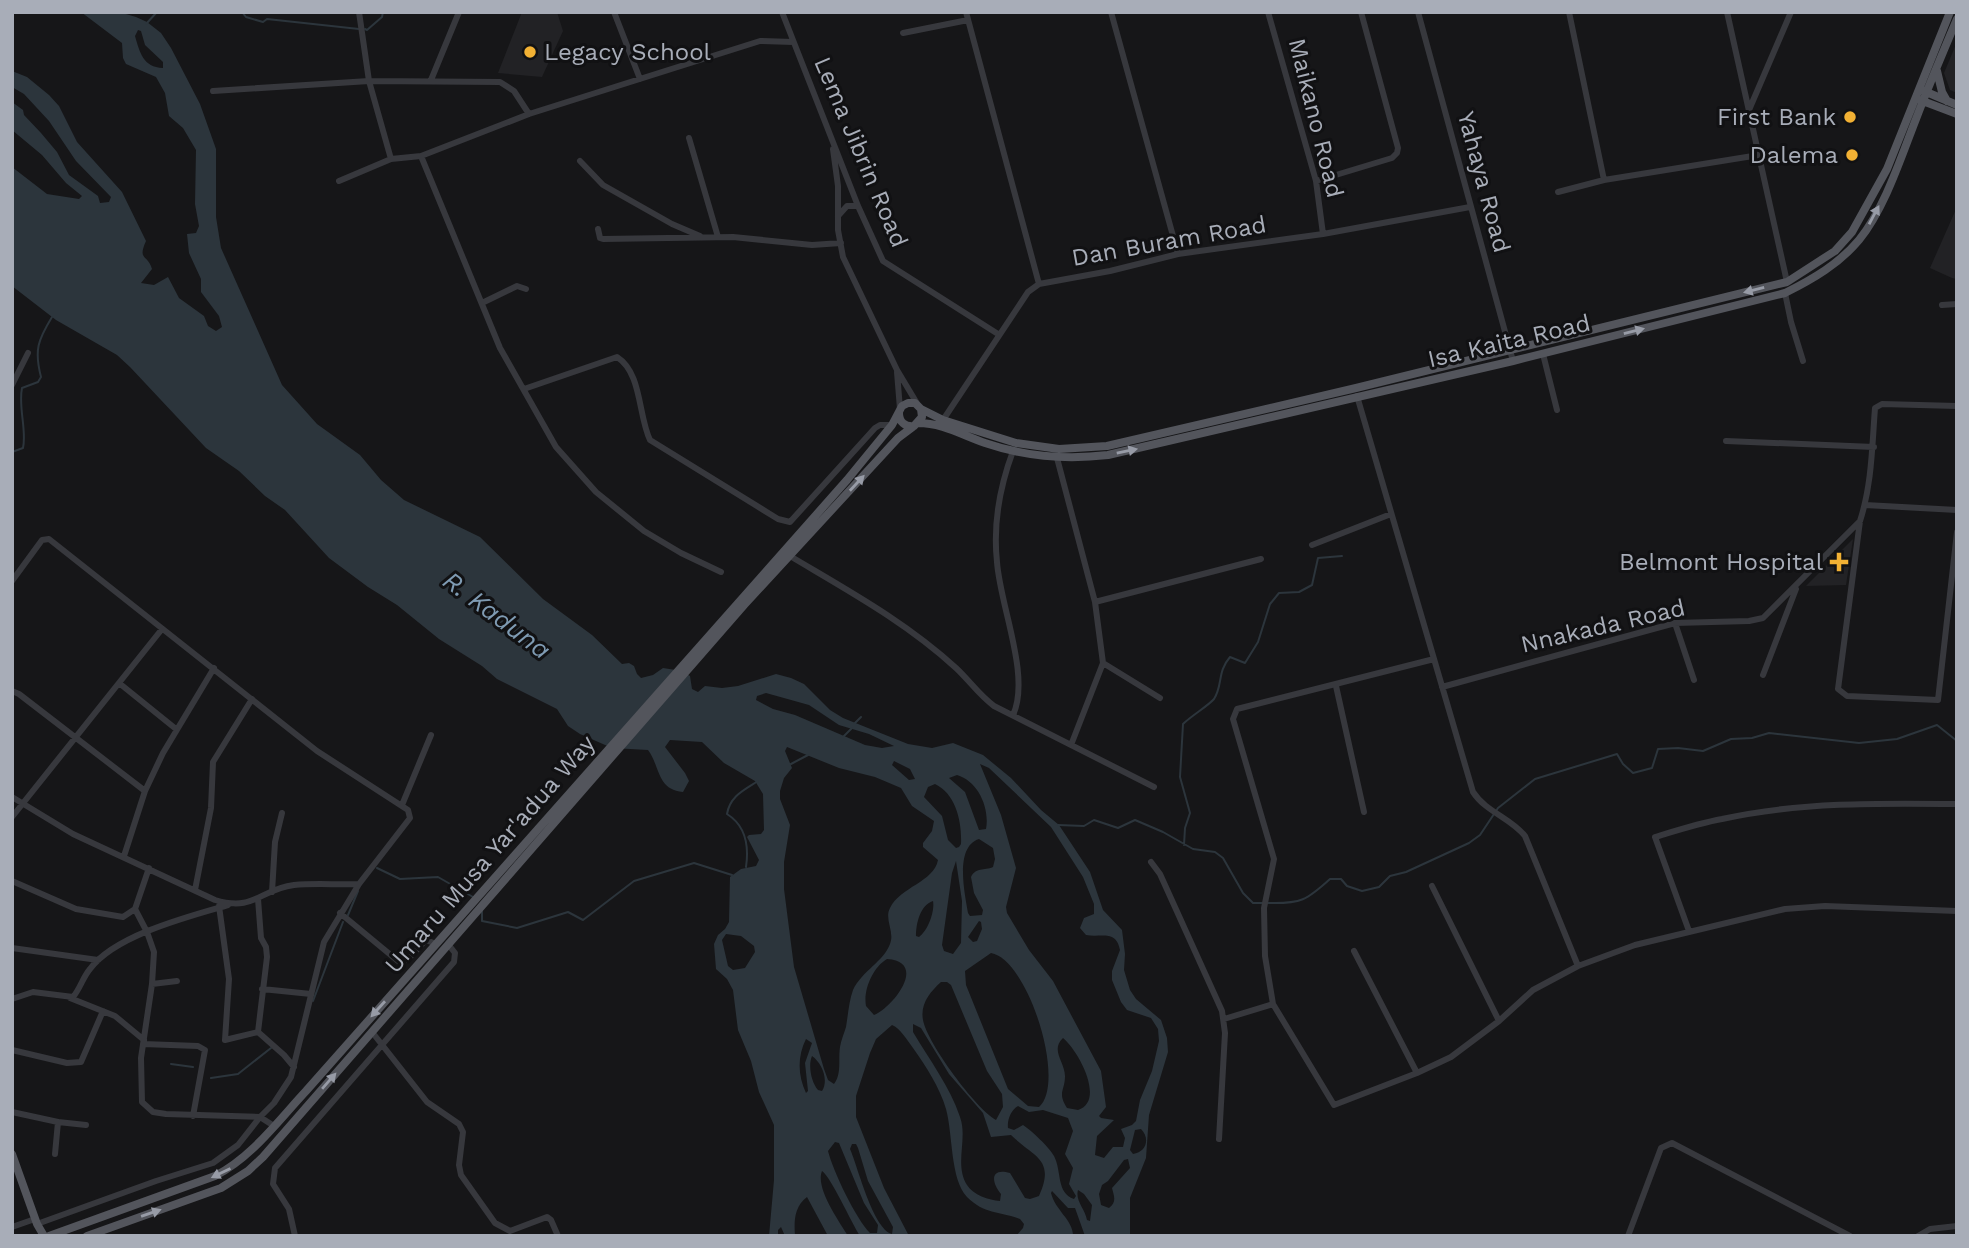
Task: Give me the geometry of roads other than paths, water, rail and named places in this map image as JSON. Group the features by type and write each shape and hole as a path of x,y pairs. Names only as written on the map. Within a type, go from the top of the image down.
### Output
{"main road":[{"name":"Isa Kaita Road","path":"919,407 943,420 1016,443 1059,449 1151,442 1513,362 1786,293 1811,280 1842,258 1860,238 1874,216 1917,115 1921,95 1950,12"},
{"name":"Isa Kaita Road","path":"916,425 941,426 1013,451 1057,458 1108,456 1151,442 1510,349 1787,282 1835,251 1852,232 1887,169 1936,69 1957,19"},
{"path":"1936,69 1945,105"},
{"path":"1921,95 1945,105 1957,114"},
{"path":"1917,115 1945,105 1957,105"},
{"path":"908,403 919,407 922,417 916,425 903,424 899,411 908,403"},
{"name":"Umaru Musa Yar'adua Way","path":"87,1236 197,1198 235,1181 263,1157 847,480 892,425 899,411"},
{"name":"Umaru Musa Yar'adua Way","path":"742,603 790,556 898,438 916,425"},
{"name":"Umaru Musa Yar'adua Way","path":"47,1236 232,1168 274,1126 589,777"},
{"path":"12,1154 35,1222 37,1236"},
{"path":"13,1168 35,1222 47,1236"}],"street":[{"path":"359,12 369,81 391,159"},
{"path":"431,80 459,12"},
{"path":"614,12 640,79"},
{"name":"Lema Jibrin Road","path":"782,12 858,206 883,261 998,334"},
{"path":"1111,12 1178,254"},
{"name":"Maikano Road","path":"1268,12 1316,181 1324,234"},
{"path":"1316,181 1392,159 1397,153 1398,148 1362,12"},
{"name":"Yahaya Road","path":"1418,12 1513,362"},
{"path":"1569,12 1604,180"},
{"path":"1727,12 1787,282"},
{"path":"1749,112 1791,12"},
{"path":"902,33 967,16 1040,284"},
{"path":"339,181 391,159 421,156 529,114 760,41 793,42"},
{"path":"213,91 369,81 500,82 514,91 529,114"},
{"path":"821,111 836,166 843,257 897,370 919,407"},
{"path":"690,138 718,236"},
{"path":"1558,192 1604,180 1759,155"},
{"path":"421,156 500,348 556,447 596,492 643,531 721,572"},
{"path":"580,161 603,185 672,224 702,236"},
{"path":"838,216 847,206 858,206"},
{"name":"Dan Buram Road","path":"943,420 998,334 1028,292 1040,284 1110,271 1178,254 1324,234 1470,207"},
{"path":"598,229 603,239 718,236 812,245 841,243"},
{"path":"482,303 517,286 526,289"},
{"path":"1786,293 1791,322 1803,361"},
{"path":"1942,305 1957,304"},
{"path":"12,385 29,353"},
{"path":"1543,354 1557,410"},
{"path":"524,389 617,357 625,362 631,372 645,430 650,440 778,519 790,522 875,428 892,425"},
{"path":"897,370 899,411"},
{"path":"1357,397 1473,792 1480,803 1525,836 1578,966"},
{"path":"1957,407 1877,406 1874,447 1860,521 1838,690 1847,696 1938,700 1957,532"},
{"path":"1726,441 1874,447"},
{"path":"1013,451 1003,477 997,521 996,561 1019,679 1018,705 1013,715"},
{"path":"1057,458 1095,602 1103,663 1071,745"},
{"path":"1865,505 1957,510"},
{"path":"1312,545 1391,514"},
{"name":"Nnakada Road","path":"1442,687 1675,623 1749,621 1763,618 1860,521"},
{"path":"12,581 42,540 49,539 317,751 402,805 408,810 410,818 359,884 324,942 294,1068 286,1087 238,1145 214,1163 35,1222 12,1227"},
{"path":"790,556 887,614 956,668 983,697 1154,787"},
{"path":"1095,602 1261,559"},
{"path":"1763,675 1798,584"},
{"path":"1675,623 1694,680"},
{"path":"12,817 162,629"},
{"path":"1434,659 1237,709 1234,712 1233,719 1273,853 1273,868 1264,908 1265,956 1273,1004 1334,1105 1451,1057 1499,1021 1533,990 1578,966 1634,945 1785,909 1825,906 1957,911"},
{"path":"1103,663 1160,698"},
{"path":"124,856 145,791 176,729 214,668"},
{"path":"118,683 176,729"},
{"path":"1336,686 1364,812"},
{"path":"12,691 145,791"},
{"path":"195,890 211,808 213,762 252,699"},
{"path":"402,805 431,735"},
{"path":"12,797 73,834 215,900 230,904 243,904 294,885 359,884"},
{"path":"1689,931 1655,837 1724,818 1799,807 1874,803 1957,804"},
{"path":"272,892 275,842 282,813"},
{"path":"1151,862 1160,874 1224,1019 1219,1139"},
{"path":"12,881 76,909 123,917 135,909 149,868"},
{"path":"1433,886 1499,1021"},
{"path":"258,899 261,938 267,947 258,1032"},
{"path":"215,900 219,908 229,979 225,1040 258,1032"},
{"path":"68,997 76,994 89,969 114,949 178,919 230,904"},
{"path":"135,909 147,932 153,952 152,984 140,1079 142,1102 153,1112 193,1116 260,1117 274,1126"},
{"path":"340,913 398,961 407,960 426,940 436,944"},
{"path":"295,1236 289,1209 273,1184 275,1168 454,962 455,953 448,944"},
{"path":"12,948 98,961"},
{"path":"1354,951 1417,1073"},
{"path":"152,984 177,981"},
{"path":"262,989 310,994"},
{"path":"12,999 33,992 68,997 122,1021 143,1042 198,1046 205,1050 193,1116"},
{"path":"1224,1019 1273,1004"},
{"path":"12,1050 67,1063 81,1062 103,1011"},
{"path":"258,1032 284,1055 294,1068"},
{"path":"372,1032 427,1102 459,1124 463,1132 459,1165 461,1175 495,1223 510,1231 547,1217 558,1236"},
{"path":"12,1112 86,1125"},
{"path":"55,1154 58,1122"},
{"path":"1628,1236 1661,1148 1672,1143 1850,1236"},
{"path":"1918,1236 1930,1229 1957,1226"}],"water":[{"name":"R. Kaduna","path":"81,12 119,12 136,17 161,33 171,48 200,104 216,149 216,217 221,248 282,385 317,424 360,455 381,480 404,500 480,537 543,599 592,635 622,664 629,663 634,666 641,678 653,675 663,668 682,671 690,676 692,689 698,692 705,686 738,686 776,674 791,678 804,684 830,710 843,718 908,744 932,748 953,743 983,755 1059,825 1090,872 1103,910 1122,930 1124,970 1130,990 1136,999 1161,1020 1167,1038 1168,1052 1149,1115 1146,1158 1130,1198 1130,1236 1085,1236 1075,1208 1068,1208 1052,1191 1053,1199 1070,1225 1073,1236 1016,1236 1024,1224 1020,1219 986,1210 967,1197 958,1179 946,1109 940,1093 918,1055 901,1031 892,1025 876,1039 870,1053 856,1096 856,1117 884,1188 909,1236 860,1236 822,1171 825,1195 848,1236 828,1236 807,1197 797,1210 795,1236 785,1236 781,1227 778,1236 769,1236 774,1180 774,1125 759,1092 751,1061 738,1030 733,990 727,979 716,969 714,944 729,922 730,877 741,869 756,866 759,860 747,837 761,834 764,830 763,794 755,781 724,763 702,742 670,740 665,747 689,781 683,792 675,790 664,782 648,750 612,748 580,734 568,726 557,709 497,679 329,558 285,510 265,496 239,471 206,448 117,355 56,320 12,286 12,167 47,194 79,199 82,196 66,183 42,155 12,130 12,102 23,110 24,115 57,152 69,175 98,196 100,203 109,202 111,197 76,161 49,121 24,94 12,87 12,71 27,77 59,106 77,142 122,192 146,241 143,255 152,269 141,283 154,285 168,277 179,298 204,316 208,326 216,331 222,327 219,316 201,292 201,279 189,253 187,234 196,233 199,226 195,204 196,150 183,128 169,116 165,93 156,77 126,64 122,43","holes":["138,30 141,31 145,45 163,62 163,68 147,62 135,36","766,693 809,705 839,725 869,734 894,746 882,748 865,745 795,715 773,709 756,700 757,696","787,747 839,768 875,777 901,788 912,806 934,821 923,847 938,860 935,868 901,895 888,912 890,944 853,990 840,1047 838,1075 834,1084 828,1080 824,1069 794,967 784,889 784,862 790,825 780,799 784,778 792,768 785,751","894,761 910,769 915,779 909,780 892,765","980,764 989,768 1051,827 1083,877 1094,904 1094,914 1084,918 1080,928 1086,935 1115,939 1120,950 1112,971 1112,980 1121,1002 1127,1010 1151,1018 1158,1029 1159,1041 1152,1071 1140,1100 1136,1121 1121,1129 1125,1138 1123,1147 1113,1147 1104,1158 1095,1155 1097,1136 1114,1120 1099,1116 1106,1107 1101,1071 1053,981 1029,950 1006,907 1016,868 1001,815","957,775 976,789 984,804 986,829 979,830 965,792 949,778","935,784 948,794 953,802 959,818 959,847 956,848 948,840 942,816 924,797 928,787","979,839 993,848 993,867 978,870 971,877 974,893 983,910 982,915 970,916 968,913 963,872 966,851 971,844","956,861 962,901 961,943 953,954 944,951 942,945","933,901 930,920 919,937 916,936 916,931 922,911","979,921 982,929 977,941 973,942 968,937","726,934 741,936 754,946 755,952 745,968 733,970 728,966 722,940","991,953 1005,960 1018,976 1030,998 1046,1049 1049,1074 1046,1094 1039,1107 1028,1106 1008,1089 966,985 965,971","887,959 899,962 905,968 903,986 890,1004 874,1015 866,1006 865,1000 870,980 877,967","941,982 951,985 987,1071 1002,1094 1003,1107 996,1120 965,1090 933,1044 922,1014 930,994","913,1024 921,1028 949,1074 983,1113 991,1137 1011,1135 1040,1160 1045,1174 1039,1196 1025,1198 1010,1173 1003,1172 994,1177 995,1185 1001,1194 1000,1201 970,1189 963,1177 963,1134 960,1117 951,1095 913,1032","1063,1038 1076,1053 1090,1086 1090,1097 1086,1105 1078,1110 1067,1108 1062,1098 1064,1071 1058,1052","806,1039 812,1043 805,1063 806,1093 801,1080 800,1060","812,1056 823,1072 825,1082 822,1091 816,1087 811,1073","1018,1106 1029,1112 1043,1110 1068,1118 1073,1131 1065,1154 1073,1168 1069,1184 1076,1196 1074,1199 1064,1192 1052,1152 1023,1125 1014,1130 1008,1128 1010,1116","1141,1129 1146,1136 1146,1144 1138,1153 1133,1154 1130,1150 1135,1130","835,1142 839,1143 864,1203 878,1225 877,1233 870,1233 864,1226 840,1182 828,1151","852,1144 856,1144 858,1148 868,1181 893,1227 892,1234 885,1230 879,1221 850,1149","1128,1159 1130,1168 1112,1188 1112,1206 1109,1208 1101,1205 1099,1194 1102,1185 1124,1160","1078,1190 1092,1205 1090,1221 1078,1198"]}],"waterway":[{"path":"146,24 157,12"},
{"path":"242,12 246,17 263,22 267,19 359,29"},
{"path":"365,29 382,17 383,12"},
{"path":"12,452 23,448 22,388 38,382 41,377 39,346 52,317"},
{"path":"1184,845 1185,828 1190,813 1180,777 1183,724 1214,699 1223,668 1230,657 1245,663 1258,642 1270,604 1279,593 1299,592 1312,585 1318,558 1342,556"},
{"path":"855,723 861,717"},
{"path":"1268,903 1288,903 1303,899 1330,879 1341,879 1347,886 1362,891 1379,887 1390,876 1406,872 1469,843 1480,835 1498,808 1535,779 1617,754 1633,773 1652,768 1658,749 1703,751 1731,739 1752,738 1769,733 1859,743 1897,739 1937,725 1957,741"},
{"path":"844,736 852,728"},
{"path":"791,764 808,755"},
{"path":"746,867 745,838 738,825 727,814 734,798 758,781"},
{"path":"1058,825 1084,826 1094,820 1118,828 1135,820 1193,849 1215,852 1223,858 1243,893 1253,903 1263,903"},
{"path":"482,909 482,921 517,928 568,912 583,920 634,881 694,863 732,875"},
{"path":"377,868 400,879 438,877 473,897"},
{"path":"348,915 358,891"},
{"path":"313,1001 343,922"},
{"path":"211,1078 238,1074 271,1048"},
{"path":"171,1064 193,1067"}],"place":[{"name":"Legacy School","path":"530,52"},
{"name":"First Bank","path":"1850,117"},
{"name":"Dalema","path":"1852,155"},
{"name":"Belmont Hospital","path":"1839,562"}]}
